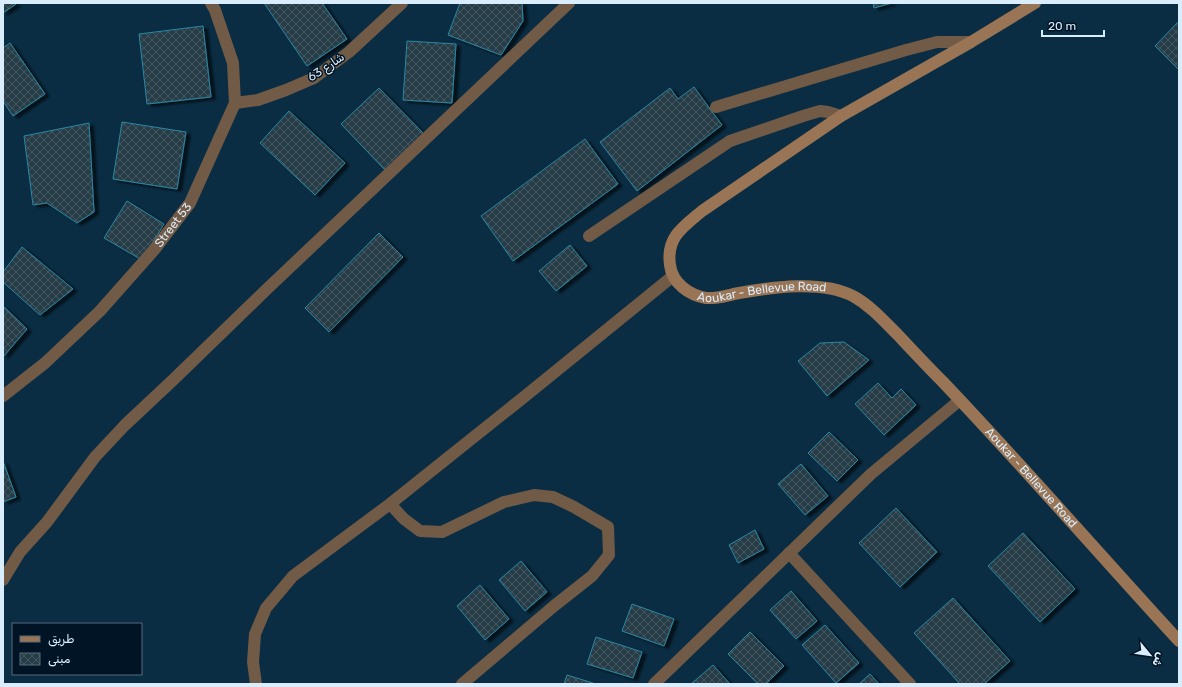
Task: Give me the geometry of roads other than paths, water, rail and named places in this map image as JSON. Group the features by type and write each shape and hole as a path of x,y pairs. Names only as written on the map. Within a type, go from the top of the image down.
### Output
{"street":[{"name":"Street 53","path":"3,396 45,363 100,311 154,250 190,203 235,102 233,63 215,10 211,3"},
{"name":"شارع 63","path":"235,102 258,100 314,78 349,52 402,3"},
{"path":"3,580 20,552 47,522 94,457 125,425 569,3"},
{"path":"256,684 254,662 255,634 266,608 293,576 390,504 673,276 669,262 670,247 674,237 683,227 702,211 841,116 971,42 1035,3"},
{"path":"716,107 929,44 941,42 971,42"},
{"path":"590,236 730,141 820,111 841,116"},
{"name":"Aoukar - Bellevue Road","path":"673,276 682,287 690,293 707,298 773,288 800,286 831,289 852,295 873,309 960,400 1179,641"},
{"path":"654,684 872,474 960,400"},
{"path":"390,504 404,519 420,531 442,532 504,502 534,495 553,497 574,507 608,527 609,554 592,576 554,606 462,684"},
{"path":"789,553 910,684"}]}
